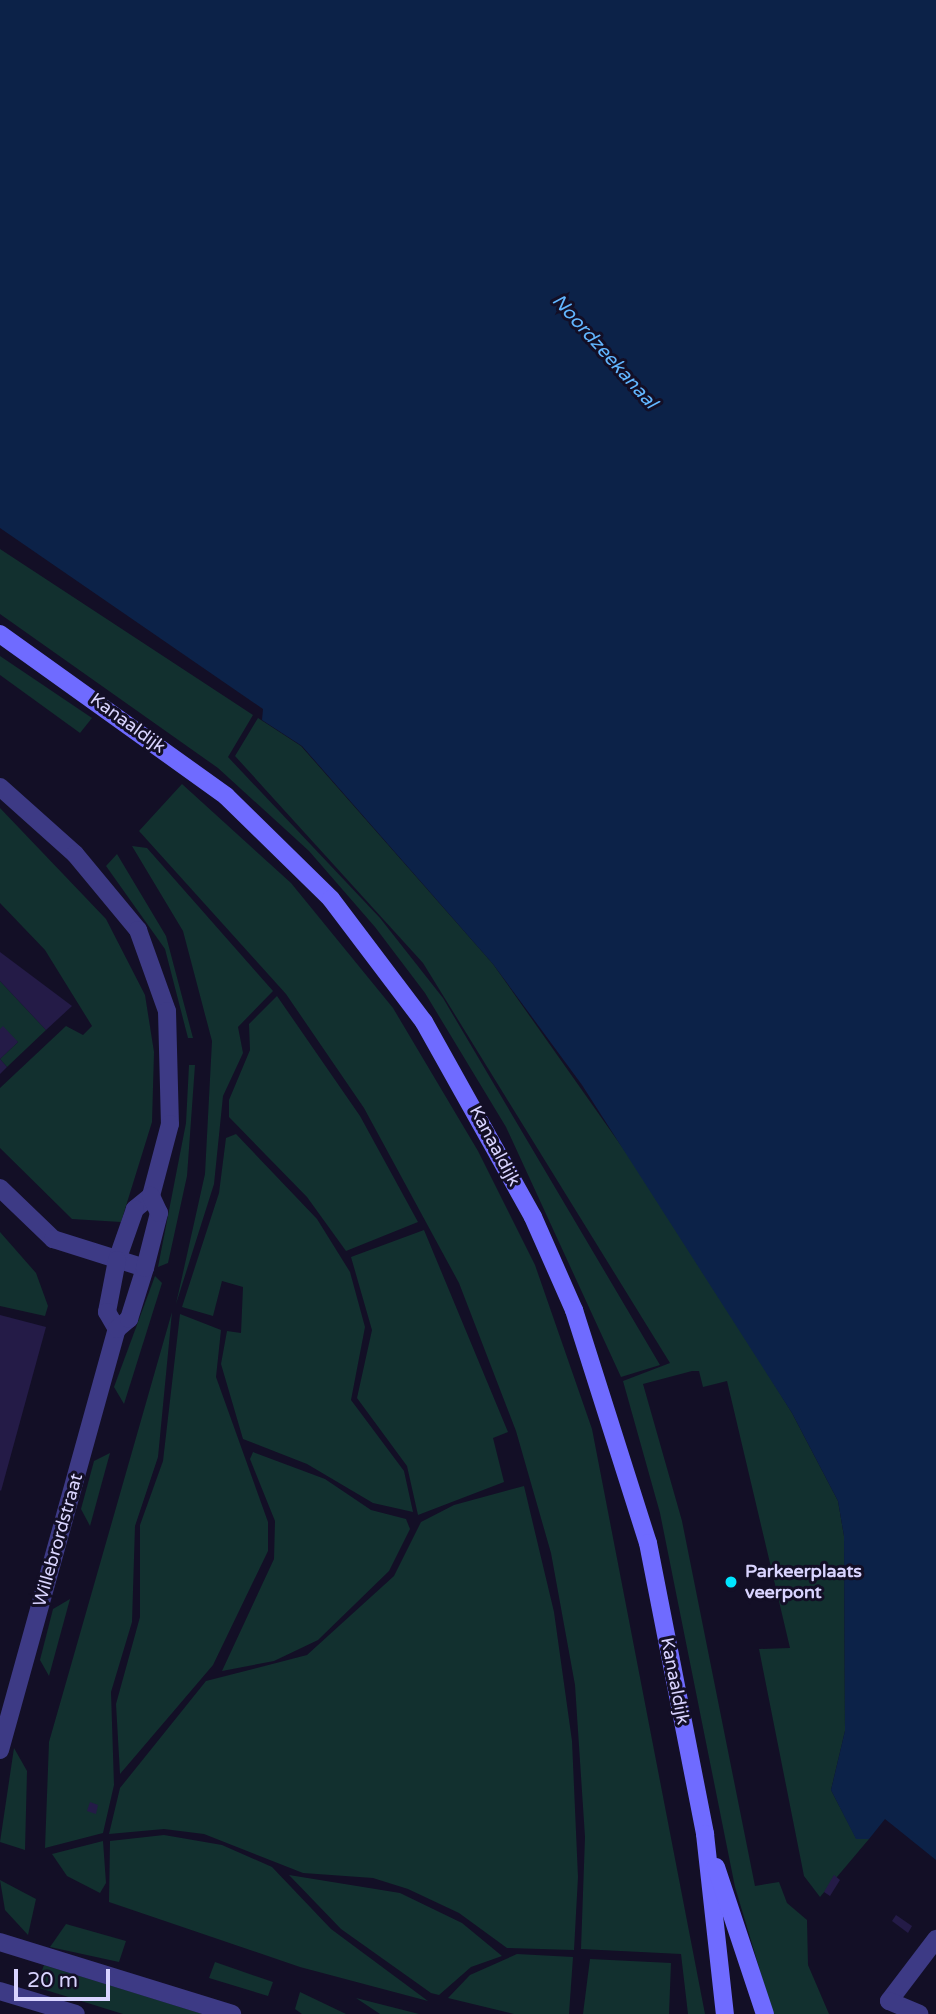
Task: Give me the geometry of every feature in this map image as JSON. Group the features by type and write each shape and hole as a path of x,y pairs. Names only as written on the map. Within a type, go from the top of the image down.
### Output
{"main road":[{"name":"Kanaaldijk","path":"0,634 170,753 283,848 375,951 464,1088 533,1217 605,1401 648,1543 705,1834 725,2014"},
{"name":"Kanaaldijk","path":"705,1834 765,2014"}],"street":[{"path":"0,787 100,881 138,930 157,969 171,1052 170,1112 151,1196"},
{"path":"0,1188 53,1239 145,1268"},
{"name":"Willebrordstraat","path":"0,1750 117,1329 129,1319 145,1268 159,1213 151,1196 135,1209 117,1259 107,1312 117,1329"},
{"path":"919,2014 893,2007 936,1939"},
{"path":"0,1941 232,2014"},
{"path":"0,1990 76,2014"}],"green space":[{"path":"0,549 253,715 228,757 380,918 443,998 660,1365 621,1377 506,1127 425,993 375,927 309,851 218,768 0,614"},
{"path":"0,656 92,718 80,733 0,675"},
{"path":"258,718 301,746 493,964 663,1205 792,1413 838,1501 844,1536 845,1731 831,1790 856,1838 869,1839 820,1897 804,1876 759,1649 790,1648 727,1381 703,1387 699,1371 692,1371 643,1384 682,1521 755,1886 779,1882 787,1903 807,1920 808,1965 829,2014 773,2014 735,1887 660,1513 623,1381 670,1363 423,963 235,756"},
{"path":"182,784 291,883 393,1008 478,1151 535,1265 592,1429 705,2014 688,2014 681,1954 581,1949 585,1837 575,1685 551,1553 516,1431 459,1283 364,1108 286,994 139,831"},
{"path":"0,808 106,919 145,995 154,1052 152,1122 121,1222 72,1219 0,1148 0,1088 66,1026 83,1035 92,1026 45,950 0,903"},
{"path":"132,846 147,848 273,991 238,1027 243,1053 223,1096 214,1184 176,1304 205,1174 212,1041 183,931"},
{"path":"117,854 166,936 193,1038 188,1038 165,949 106,866"},
{"path":"0,981 46,1030 7,1067 0,1059 18,1042 0,1029"},
{"path":"277,996 360,1116 418,1222 346,1251 307,1197 229,1117 229,1100 250,1050 249,1024"},
{"path":"189,1065 195,1065 187,1176 168,1263 158,1267 186,1123"},
{"path":"236,1134 317,1219 350,1272 365,1327 351,1400 404,1471 413,1512 373,1503 307,1464 243,1439 221,1364 227,1331 241,1333 243,1287 222,1281 213,1316 182,1307 219,1193 226,1138"},
{"path":"424,1230 508,1432 493,1438 504,1482 418,1515 407,1466 357,1398 372,1330 351,1257"},
{"path":"0,1232 36,1273 48,1306 45,1316 0,1306"},
{"path":"155,1276 162,1283 124,1404 114,1387"},
{"path":"172,1312 158,1457 135,1526 132,1622 111,1692 114,1785 103,1833 45,1848 49,1742"},
{"path":"180,1314 221,1330 216,1377 268,1522 268,1551 213,1665 120,1774 116,1704 140,1617 140,1525 163,1461"},
{"path":"253,1452 325,1479 371,1510 406,1519 410,1529 389,1571 318,1640 274,1661 222,1671 274,1559 275,1521 250,1459"},
{"path":"110,1453 90,1526 81,1509 94,1461"},
{"path":"524,1486 554,1612 572,1741 578,1877 574,1950 507,1948 459,1913 408,1889 373,1878 303,1873 204,1834 164,1829 109,1834 120,1788 206,1681 307,1655 394,1576 421,1522 454,1505"},
{"path":"70,1599 49,1676 40,1660 53,1609"},
{"path":"14,1748 27,1771 25,1850 0,1842"},
{"path":"164,1835 222,1845 272,1867 331,1929 428,2001 300,1967 109,1902 110,1841"},
{"path":"103,1841 106,1883 100,1893 67,1876 52,1854"},
{"path":"289,1875 400,1893 462,1923 502,1956 471,1967 439,1995 431,1993 341,1929"},
{"path":"0,1880 36,1899 28,1935 5,1910"},
{"path":"66,1924 126,1941 119,1962 50,1947"},
{"path":"517,1954 573,1957 569,2014 514,2014 448,1998 470,1975"},
{"path":"590,1959 671,1963 669,2014 583,2014"},
{"path":"215,1962 273,1982 268,1996 209,1978"},
{"path":"44,1965 203,2014 123,2014 36,1987"},
{"path":"300,1992 346,2014 302,2014 295,2009"},
{"path":"356,1998 419,2014 380,2014"}],"water":[{"name":"Noordzeekanaal","path":"0,0 936,0 936,1860 885,1819 869,1839 856,1839 831,1790 845,1731 844,1536 838,1501 792,1413 582,1085 493,964 302,746 262,720 263,709 0,528"}],"building":[{"path":"0,952 72,1006 46,1030 0,981"},
{"path":"3,1026 18,1042 0,1059 0,1029"},
{"path":"0,1059 7,1067 0,1074"},
{"path":"0,1315 46,1327 1,1491 0,1490"},
{"path":"90,1802 98,1805 96,1814 87,1811"},
{"path":"834,1875 840,1880 830,1896 824,1892"},
{"path":"896,1915 912,1926 908,1933 892,1921"}],"place":[{"name":"Parkeerplaats veerpont","path":"731,1582"}]}
